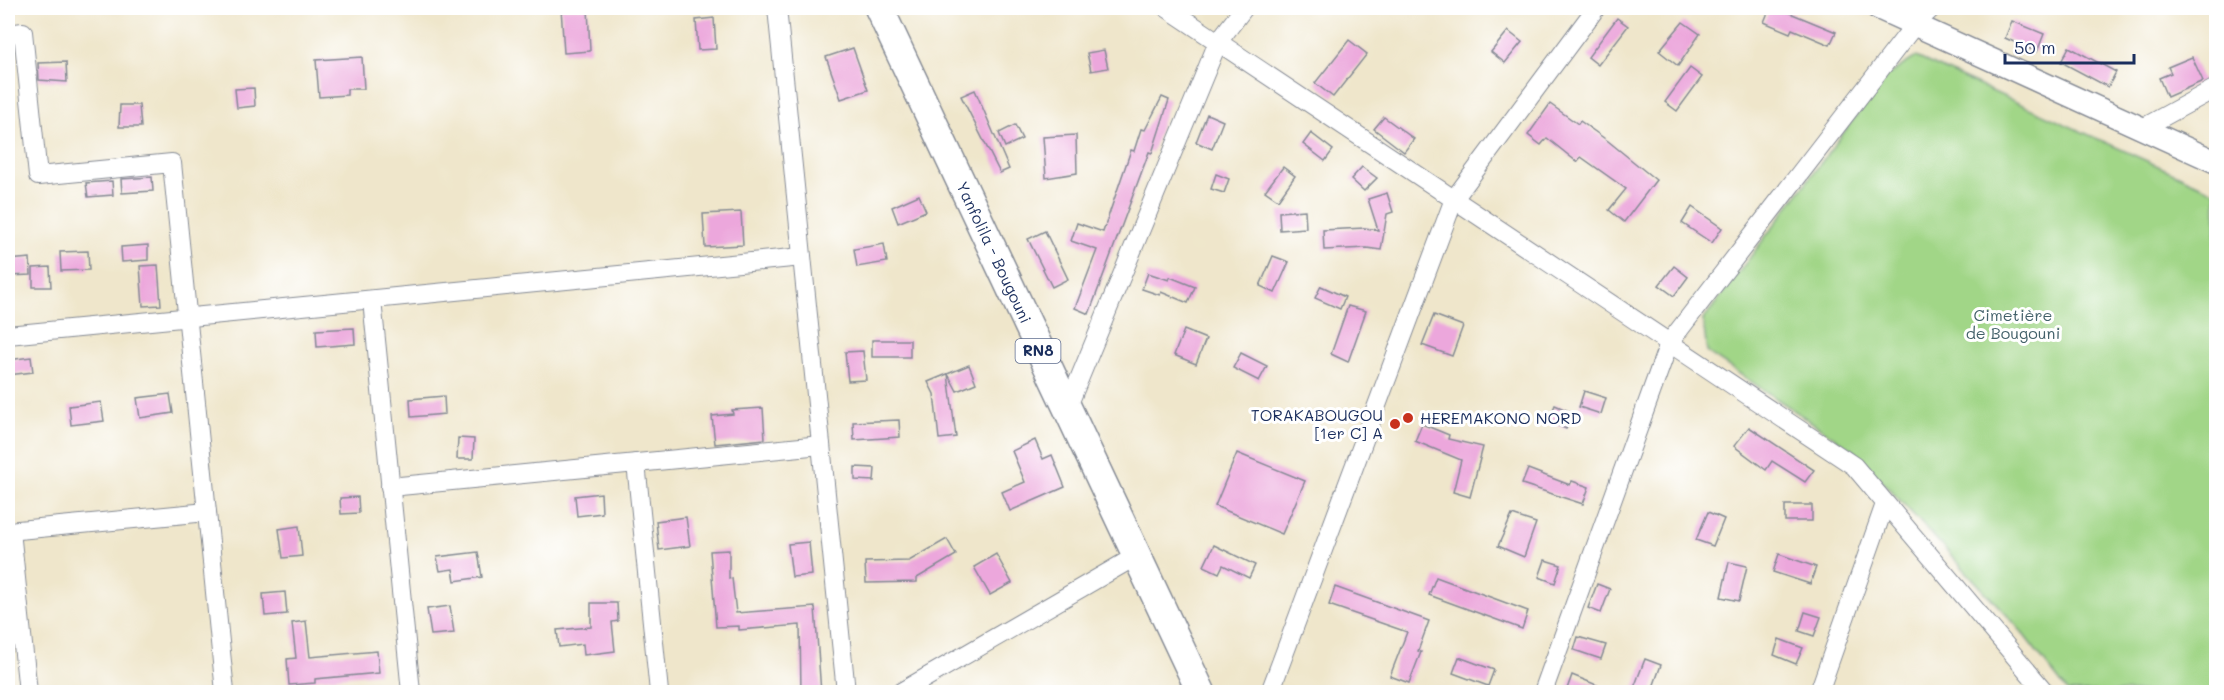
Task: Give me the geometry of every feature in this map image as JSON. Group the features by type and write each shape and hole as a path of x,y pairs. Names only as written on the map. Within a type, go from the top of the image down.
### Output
{"main road":[{"name":"Yanfolila - Bougouni","path":"879,8 1066,411 1138,555 1201,693"}],"street":[{"path":"777,8 846,693"},
{"path":"1167,8 1854,466 2045,693"},
{"path":"1066,411 1218,42 1244,8"},
{"path":"1270,693 1454,199 1596,8"},
{"path":"1878,8 1916,23 2141,129 2217,162"},
{"path":"1543,693 1669,343 1916,23 1932,8"},
{"path":"8,34 23,32 38,176 172,163 225,693"},
{"path":"2141,129 2217,88"},
{"path":"8,335 802,257"},
{"path":"372,300 411,693"},
{"path":"390,487 821,445"},
{"path":"636,463 658,693"},
{"path":"1819,693 1885,504"},
{"path":"28,693 9,531 207,512"},
{"path":"901,693 1138,555"}],"green space":[{"name":"Cimetière de Bougouni","path":"1916,57 2216,192 2216,692 2068,692 2016,625 1853,450 1707,352 1703,320 1886,76"}],"building":[{"path":"561,8 588,8 590,51 564,53"},
{"path":"1770,8 1778,8 1836,32 1830,45 1792,29 1790,33 1764,22"},
{"path":"714,18 716,49 698,50 696,20"},
{"path":"1617,18 1628,26 1598,65 1588,57"},
{"path":"2012,21 2044,34 2037,52 2005,38"},
{"path":"1683,22 1700,34 1678,66 1659,51"},
{"path":"1508,31 1522,42 1505,63 1491,52"},
{"path":"1349,40 1367,54 1333,97 1315,83"},
{"path":"2069,47 2116,72 2108,87 2061,62"},
{"path":"853,48 868,90 841,99 826,57"},
{"path":"1104,50 1108,68 1091,71 1087,53"},
{"path":"362,57 364,89 347,89 347,95 319,97 316,60"},
{"path":"2192,57 2203,81 2167,97 2159,78 2171,73 2168,67"},
{"path":"66,62 67,82 39,80 38,63"},
{"path":"1690,68 1702,77 1677,111 1665,102"},
{"path":"254,88 255,106 237,108 235,89"},
{"path":"975,90 1009,169 1000,173 961,96"},
{"path":"1162,97 1169,100 1152,153 1149,152 1089,314 1075,308 1097,250 1071,241 1077,223 1103,232 1131,150 1134,151 1141,129 1145,130"},
{"path":"1550,104 1578,124 1580,121 1608,141 1656,180 1624,222 1609,210 1626,189 1581,157 1577,162 1547,138 1541,145 1528,135"},
{"path":"120,105 139,105 141,127 119,127"},
{"path":"1207,114 1223,121 1212,149 1196,142"},
{"path":"1384,117 1414,139 1404,152 1374,129"},
{"path":"1015,125 1022,139 1005,147 999,133"},
{"path":"1311,133 1333,150 1325,161 1303,144"},
{"path":"1076,135 1077,173 1046,178 1043,137"},
{"path":"1283,167 1295,176 1278,200 1265,191"},
{"path":"1362,167 1377,178 1364,191 1351,179"},
{"path":"1216,174 1229,179 1224,193 1211,189"},
{"path":"152,177 153,191 122,193 121,179"},
{"path":"112,181 113,195 88,197 86,183"},
{"path":"1387,193 1393,212 1387,214 1381,250 1367,248 1324,250 1323,230 1365,228 1378,230 1368,199"},
{"path":"919,195 926,211 898,223 892,207"},
{"path":"1692,207 1722,228 1712,243 1682,223"},
{"path":"1305,210 1306,228 1280,230 1279,212"},
{"path":"741,212 743,245 705,247 703,214"},
{"path":"1045,231 1068,279 1052,287 1028,239"},
{"path":"884,244 887,262 857,267 854,249"},
{"path":"148,245 148,260 122,262 121,247"},
{"path":"88,251 89,270 61,271 60,252"},
{"path":"1273,256 1289,262 1275,293 1260,286"},
{"path":"30,258 31,275 8,276 8,260"},
{"path":"158,265 161,305 143,306 140,266"},
{"path":"1674,266 1688,277 1674,296 1659,285"},
{"path":"50,267 51,287 33,287 33,268"},
{"path":"1148,273 1169,280 1170,277 1195,287 1188,303 1161,292 1160,295 1142,289"},
{"path":"1321,286 1345,297 1340,309 1315,298"},
{"path":"1348,306 1366,311 1348,362 1331,354"},
{"path":"1434,315 1463,326 1452,356 1422,345"},
{"path":"354,328 355,344 317,347 316,330"},
{"path":"1184,330 1206,339 1196,364 1174,355"},
{"path":"872,340 910,340 910,357 872,357"},
{"path":"863,351 866,380 848,381 845,352"},
{"path":"1241,353 1267,366 1259,381 1233,368"},
{"path":"31,357 33,372 8,375 8,360"},
{"path":"969,365 976,383 957,391 948,374 956,437 939,439 934,394 928,382"},
{"path":"1584,391 1606,398 1601,414 1579,407"},
{"path":"170,394 173,413 140,418 137,398"},
{"path":"444,396 445,414 411,417 410,399"},
{"path":"101,402 104,421 71,425 69,406"},
{"path":"1555,405 1573,413 1566,429 1548,421"},
{"path":"763,408 765,439 715,444 712,416 733,414 732,410"},
{"path":"899,420 900,437 854,440 853,422"},
{"path":"1422,424 1449,435 1448,439 1483,447 1470,497 1453,492 1461,460 1415,441"},
{"path":"1749,427 1814,470 1805,482 1772,461 1766,470 1734,446"},
{"path":"458,438 474,439 473,459 457,459"},
{"path":"1035,440 1043,459 1052,455 1065,487 1010,511 1002,492 1025,482 1012,451"},
{"path":"1237,453 1305,481 1282,534 1215,506"},
{"path":"855,467 875,468 874,481 855,480"},
{"path":"1528,469 1570,485 1572,481 1589,487 1583,504 1522,484"},
{"path":"601,493 602,513 577,516 575,496"},
{"path":"358,497 359,513 341,514 340,498"},
{"path":"1785,505 1812,505 1812,521 1785,521"},
{"path":"1708,512 1724,519 1713,546 1696,540"},
{"path":"1512,515 1536,523 1524,557 1498,546"},
{"path":"686,517 690,546 659,550 656,521"},
{"path":"299,526 302,556 283,558 279,529"},
{"path":"947,539 956,555 917,578 917,582 866,583 865,562 909,561"},
{"path":"809,542 812,575 792,577 788,544"},
{"path":"1214,545 1255,565 1249,578 1223,565 1219,573 1204,566"},
{"path":"729,550 729,579 732,578 736,613 815,607 821,693 801,693 800,625 739,630 739,626 716,627 710,551"},
{"path":"478,552 482,577 455,581 453,569 440,571 437,557"},
{"path":"996,554 1012,583 990,595 974,567"},
{"path":"1779,554 1816,567 1810,584 1773,572"},
{"path":"1545,560 1561,565 1555,583 1539,577"},
{"path":"1729,562 1747,566 1739,601 1721,597"},
{"path":"1436,577 1528,611 1522,629 1429,595"},
{"path":"1597,584 1610,589 1601,613 1588,608"},
{"path":"1335,587 1429,621 1418,651 1421,652 1409,683 1390,676 1407,632 1329,605"},
{"path":"285,592 287,614 265,616 263,594"},
{"path":"591,603 617,603 618,621 612,622 615,651 584,655 583,644 559,647 557,630 591,627"},
{"path":"450,606 454,633 431,635 427,609"},
{"path":"1805,612 1821,617 1814,636 1799,631"},
{"path":"306,621 310,657 377,651 379,673 315,679 315,683 289,685 287,659 296,658 292,623"},
{"path":"1578,637 1606,645 1601,659 1574,650"},
{"path":"1779,639 1803,648 1796,664 1774,655"},
{"path":"1459,657 1494,670 1488,686 1453,673"},
{"path":"1645,659 1661,665 1651,693 1632,693"},
{"path":"1572,675 1614,693 1575,693 1567,689"}],"place":[{"name":"HEREMAKONO NORD","path":"1408,418"},
{"name":"TORAKABOUGOU [1er C] A","path":"1395,424"}]}
